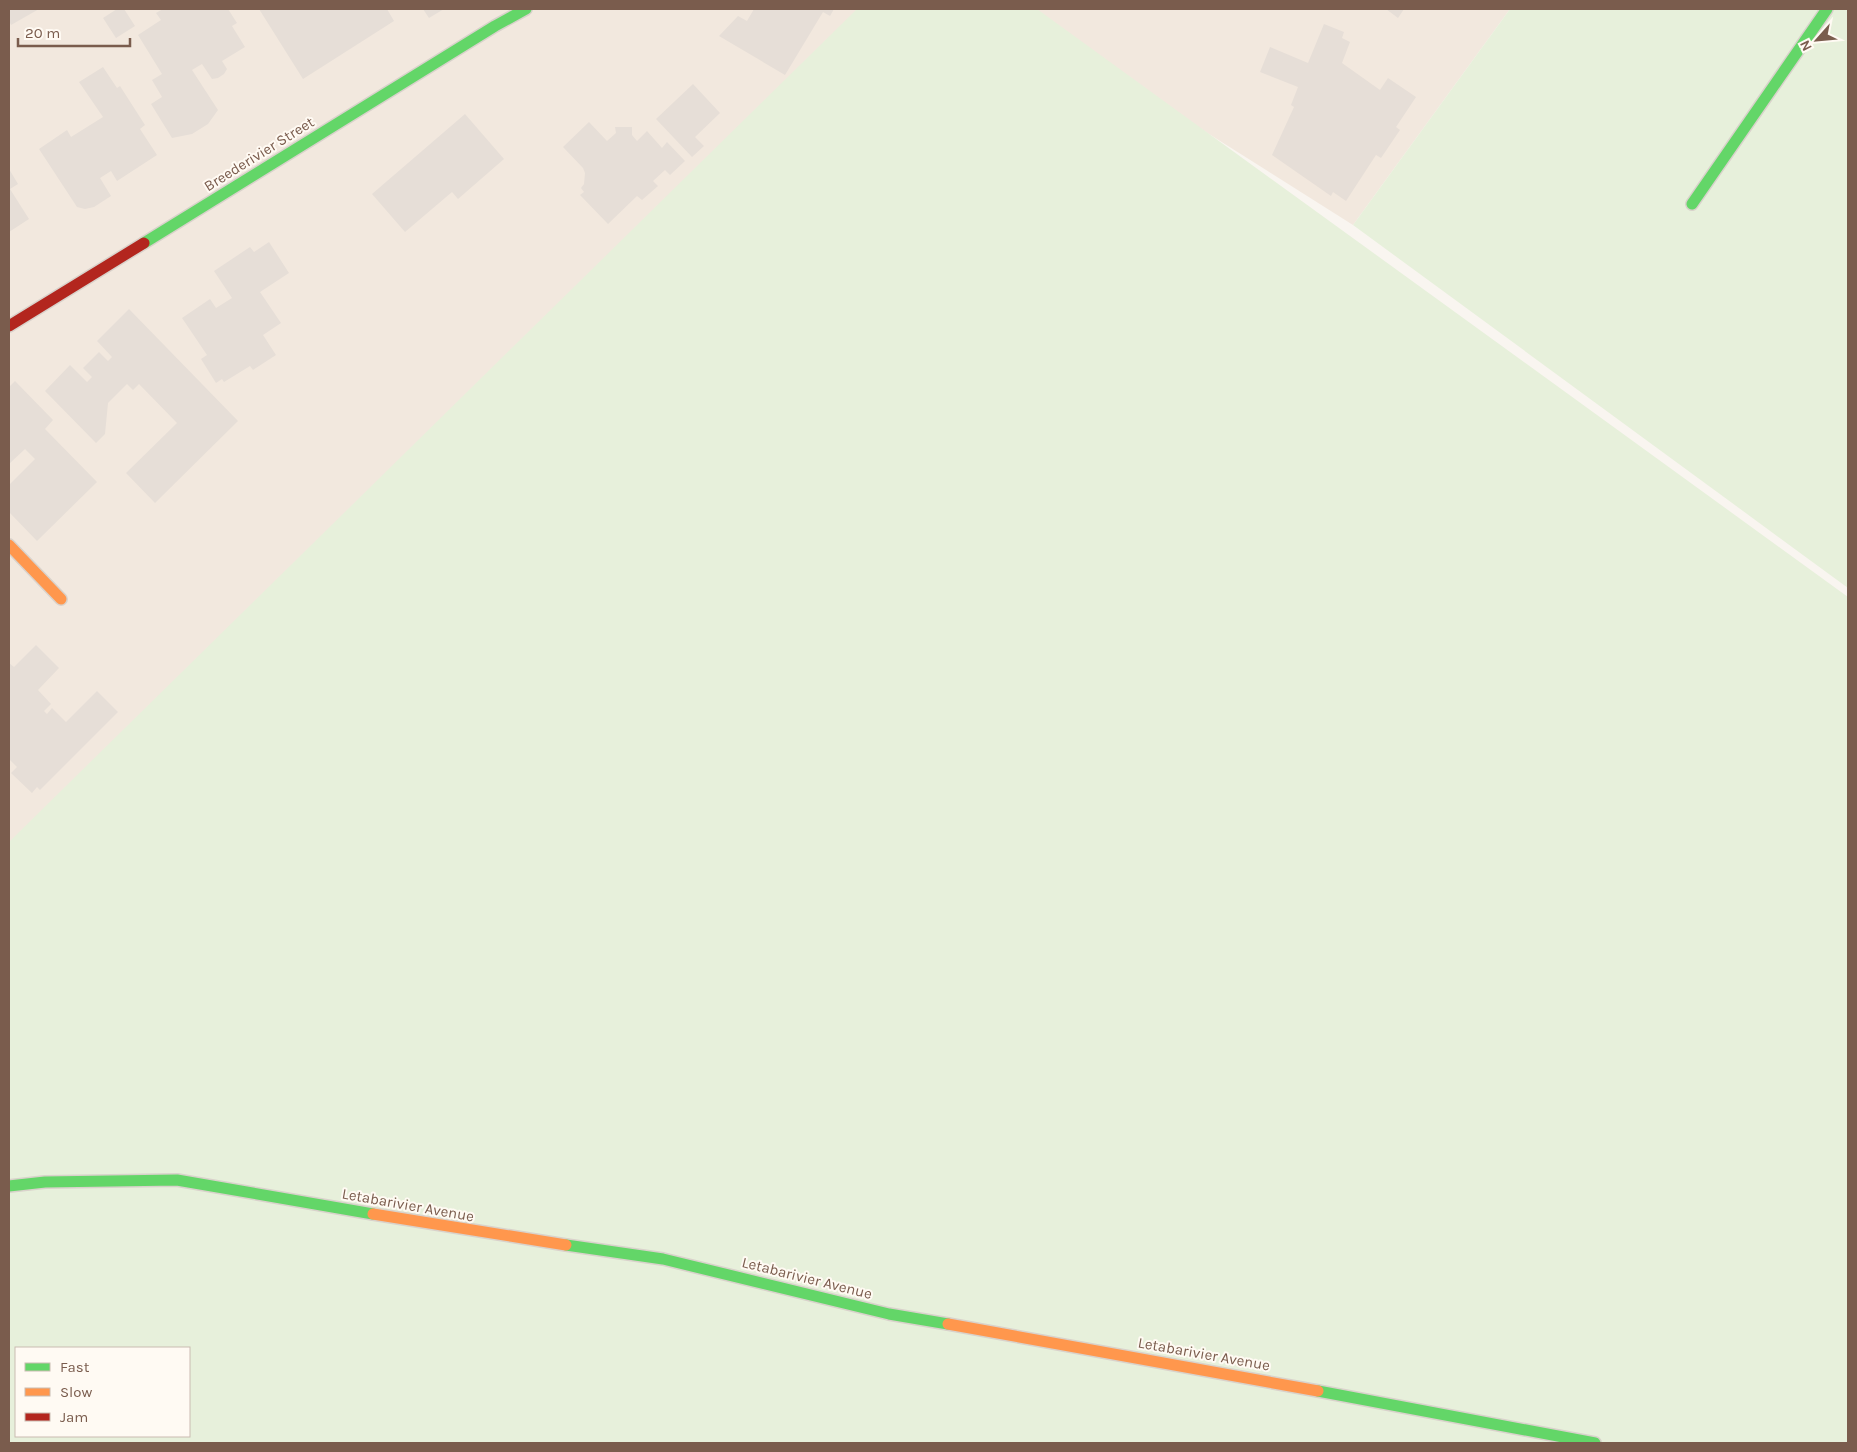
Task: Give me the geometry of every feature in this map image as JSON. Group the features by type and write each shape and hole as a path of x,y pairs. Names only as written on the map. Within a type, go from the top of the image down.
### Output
{"street":[{"name":"Breederivier Street","path":"9,326 486,31 526,9"},
{"path":"1692,204 1828,9"},
{"path":"9,546 61,599"},
{"name":"Letabarivier Avenue","path":"9,1186 45,1182 177,1180 460,1229 663,1259 889,1314 1224,1373 1594,1443"}],"shaded area":[{"path":"9,9 898,9 9,856"},
{"path":"1011,9 1510,9 1353,225"}],"green space":[{"path":"857,9 1037,9 1848,597 1848,1443 9,1443 9,842"},
{"path":"1510,9 1848,9 1848,588 1353,225"}],"building":[{"path":"9,9 39,9 11,25"},
{"path":"117,9 124,9 135,26 116,38 103,18"},
{"path":"163,9 228,9 237,23 232,26 245,47 222,61 227,69 218,78 212,79 202,64 192,70 218,110 208,124 192,134 172,138 151,104 162,97 152,80 162,74 138,35 161,20 156,13"},
{"path":"259,9 387,9 394,21 303,79"},
{"path":"423,9 444,9 429,18"},
{"path":"754,9 834,9 830,16 823,12 785,75 719,36 738,16 747,21"},
{"path":"1386,9 1404,9 1398,18"},
{"path":"1324,24 1344,32 1342,38 1350,42 1342,63 1380,90 1388,78 1416,97 1396,127 1400,130 1381,158 1376,155 1346,201 1333,192 1331,196 1272,155 1294,107 1291,105 1298,87 1260,72 1270,47 1308,63"},
{"path":"103,67 117,88 120,86 145,125 140,129 157,155 117,181 111,171 100,178 111,196 94,207 85,209 77,207 39,149 67,130 71,137 103,117 79,82"},
{"path":"693,84 720,113 695,137 704,146 692,157 656,119"},
{"path":"465,114 504,159 458,199 452,192 405,232 372,194"},
{"path":"589,122 607,141 616,133 615,127 632,127 632,135 637,141 647,131 662,148 667,142 685,161 670,175 665,170 653,181 658,186 642,200 637,196 608,224 580,195 584,192 581,188 584,184 585,173 583,168 563,147"},
{"path":"9,169 18,184 10,189 29,219 9,232"},
{"path":"269,242 289,273 260,292 281,323 263,335 276,355 253,370 250,366 224,382 222,379 216,383 201,359 207,355 182,318 210,299 216,308 232,298 214,271 250,247 254,252"},
{"path":"129,309 238,421 155,503 126,473 177,423 139,384 133,390 127,384 108,403 105,434 96,443 45,391 70,365 87,382 92,377 83,368 99,352 108,361 112,357 97,341"},
{"path":"15,381 53,420 45,429 97,482 37,541 9,512 9,485 35,459 25,449 9,464 9,387"},
{"path":"36,645 59,668 38,690 51,704 44,711 47,714 52,708 66,722 97,691 118,712 40,790 37,787 32,793 11,773 17,767 9,759 9,663 14,667"}],"traffic: fast":[{"path":"144,243 495,26 526,9"},
{"path":"1692,204 1827,9"},
{"path":"9,1186 45,1182 177,1180 373,1214"},
{"path":"566,1245 663,1259 889,1314 948,1324"},
{"path":"1318,1391 1595,1443"}],"traffic: slow":[{"path":"9,545 61,599"},
{"path":"373,1214 566,1245"},
{"path":"948,1324 1318,1391"}],"traffic: jam":[{"path":"9,326 144,243"}]}
